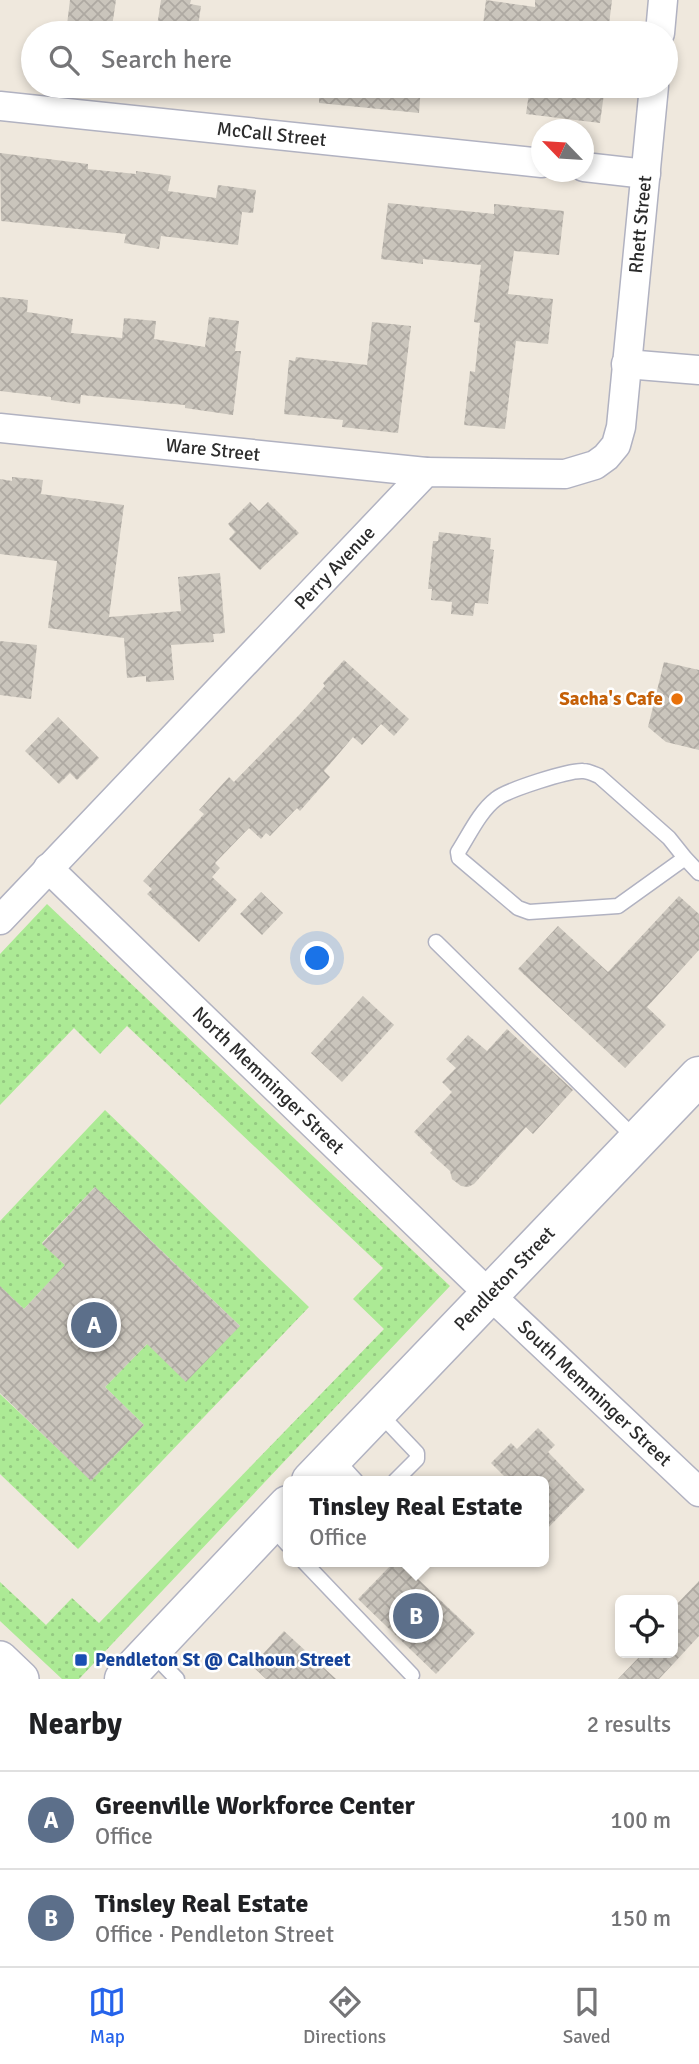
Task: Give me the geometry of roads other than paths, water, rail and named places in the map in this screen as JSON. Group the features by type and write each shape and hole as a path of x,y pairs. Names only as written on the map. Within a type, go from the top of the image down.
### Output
{"main road":[{"name":"Pendleton Street","path":"334,1473 377,1412 699,1076"},
{"path":"124,1679 282,1525"}],"street":[{"path":"661,21 663,0"},
{"name":"Rhett Street","path":"626,364 653,98"},
{"name":"McCall Street","path":"0,106 531,162"},
{"path":"594,168 646,174"},
{"path":"426,472 565,474 595,465 607,457 616,445 621,427 626,364 699,370"},
{"name":"Ware Street","path":"0,428 426,472"},
{"name":"Perry Avenue","path":"0,920 426,472"},
{"name":"North Memminger Street","path":"48,868 489,1294"},
{"name":"South Memminger Street","path":"489,1294 699,1492"},
{"path":"0,1659 20,1679"}],"lane":[{"path":"684,858 618,906 529,912 518,908 459,858 458,852 495,799 512,790 585,770 599,776 669,838 699,873"},
{"path":"436,942 637,1140"},
{"path":"377,1412 417,1453 417,1458 400,1476"},
{"path":"309,1567 412,1675"},
{"path":"150,1651 177,1679"}],"place":[{"name":"Sacha's Cafe","path":"677,699"},
{"name":"Greenville Workforce Center","path":"94,1325"},
{"name":"Tinsley Real Estate","path":"416,1616"},
{"name":"Pendleton St @ Calhoun Street","path":"81,1660"}]}
